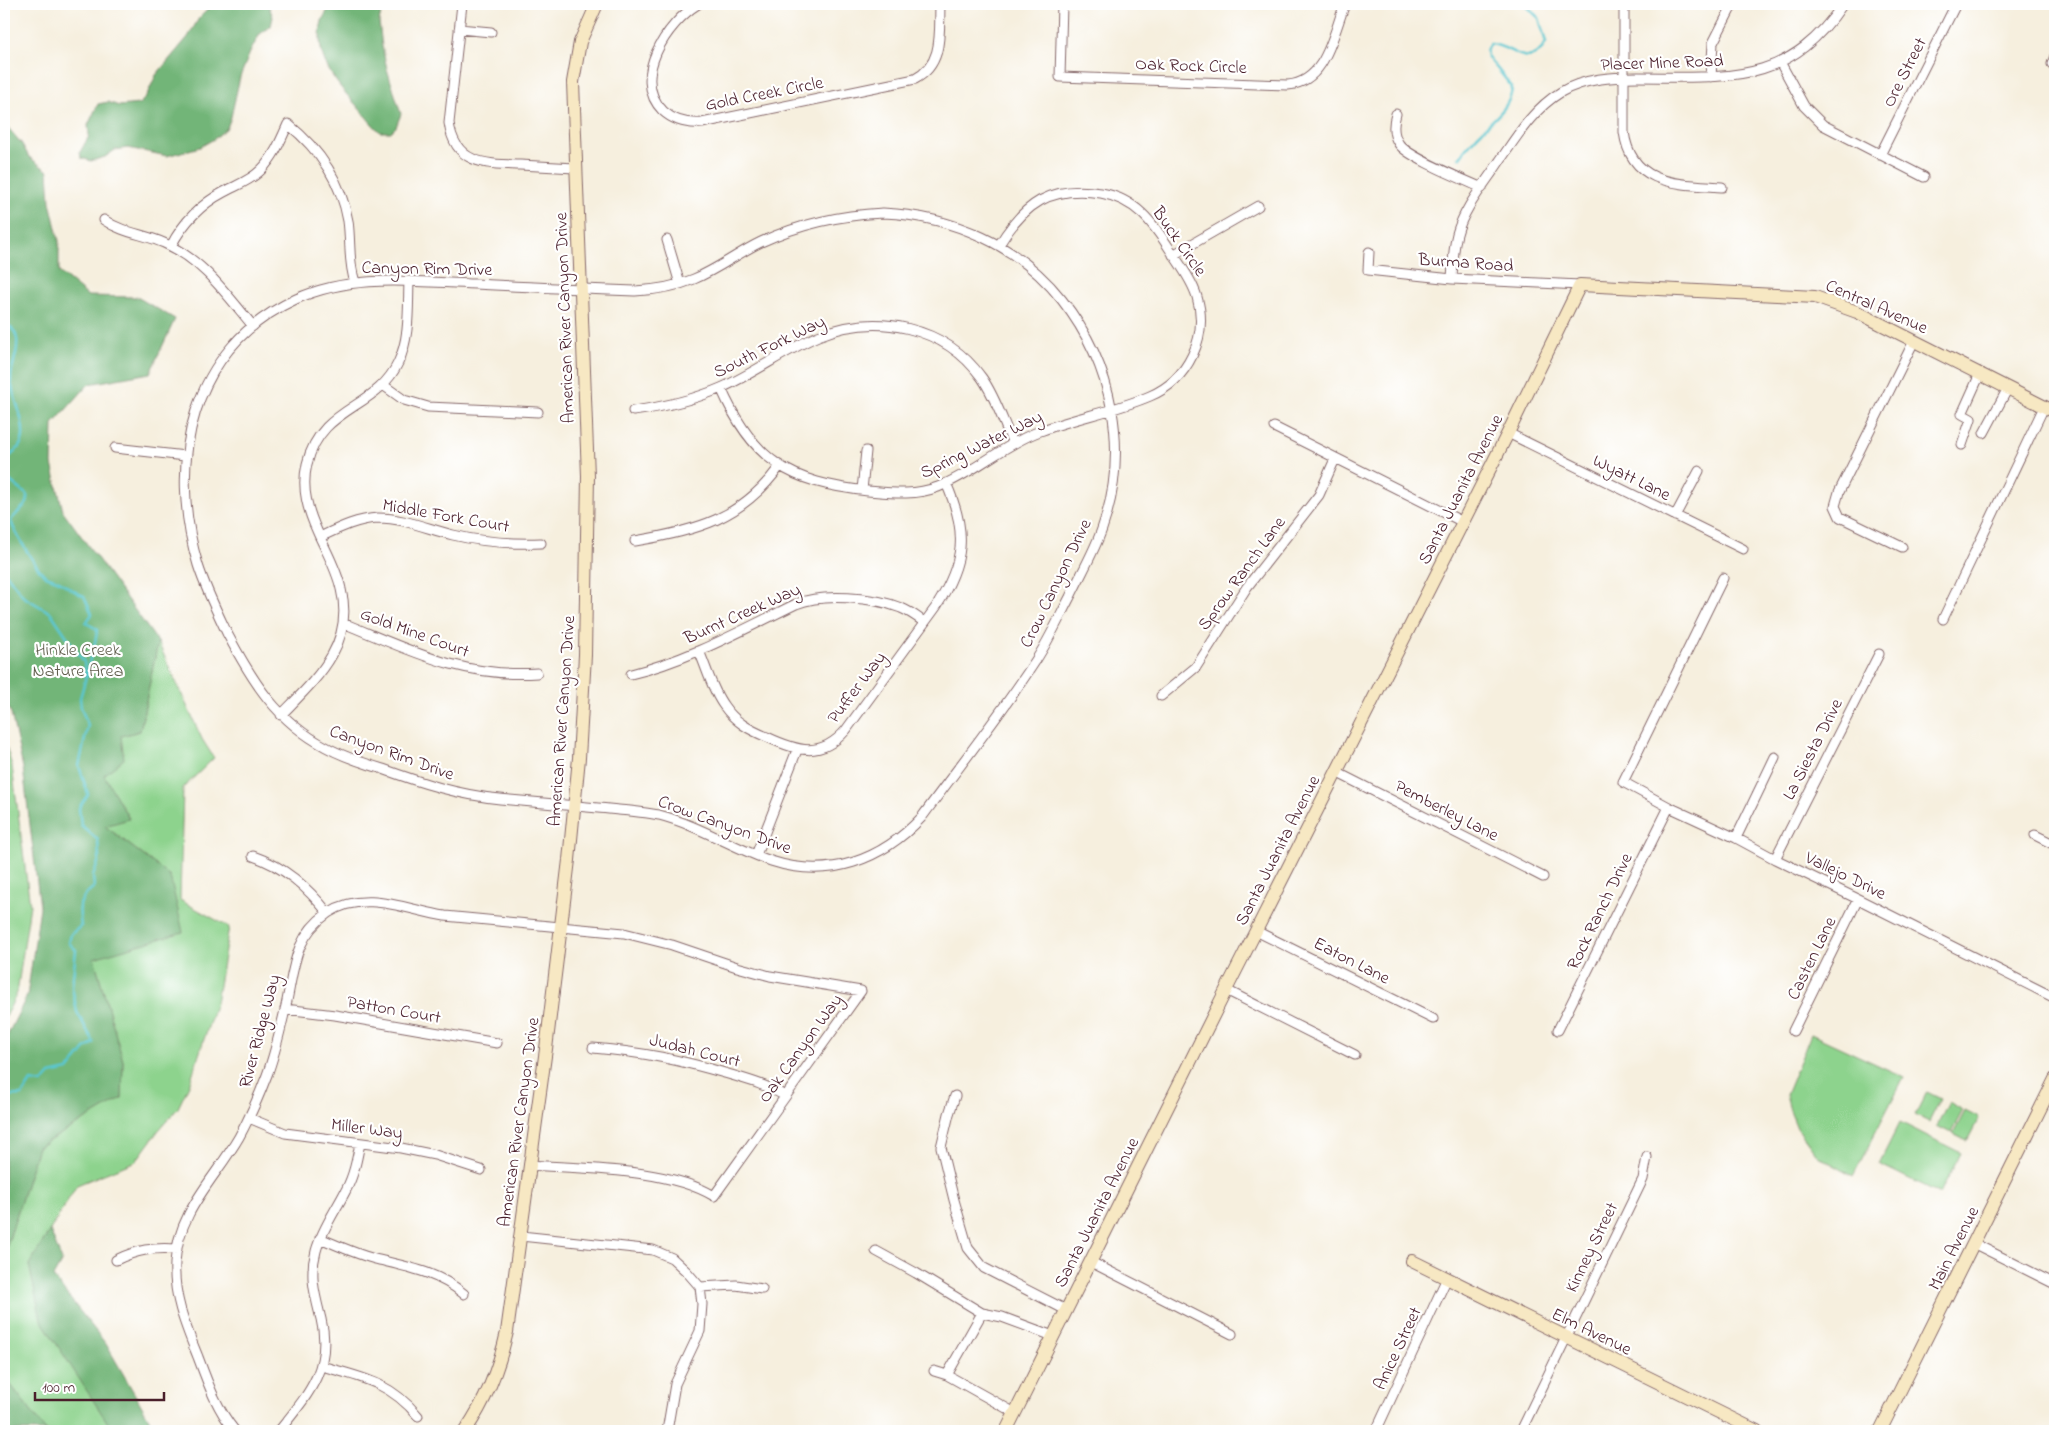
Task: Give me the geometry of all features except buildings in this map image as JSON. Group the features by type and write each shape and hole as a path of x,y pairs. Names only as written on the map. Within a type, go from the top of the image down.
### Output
{"street":[{"path":"462,4 449,123 452,136 458,148 468,157 487,164 575,168"},
{"name":"American River Canyon Drive","path":"465,1431 490,1387 503,1348 521,1236 546,1049 574,806 582,706 588,579 588,476 572,106 574,76 580,42 596,4"},
{"name":"Gold Creek Circle","path":"698,4 676,22 667,34 656,54 651,75 651,89 660,107 676,120 689,123 702,123 915,79 930,68 936,57 939,44 940,4"},
{"name":"Oak Rock Circle","path":"1062,4 1060,77 1288,85 1300,83 1310,78 1317,71 1345,4"},
{"path":"1624,4 1624,138 1628,149 1638,165 1653,176 1670,183 1722,187"},
{"path":"1711,77 1713,43 1733,4"},
{"name":"Placer Mine Road","path":"1452,279 1454,249 1461,222 1526,124 1547,102 1563,92 1586,82 1623,77 1711,77 1751,73 1780,62 1798,52 1822,33 1844,4"},
{"name":"Ore Street","path":"1880,155 1956,4"},
{"path":"459,29 490,32"},
{"path":"1780,62 1796,94 1813,116 1835,132 1924,177"},
{"path":"1396,114 1394,134 1404,150 1482,188"},
{"path":"171,246 183,227 202,206 248,180 262,169 274,154 288,124 313,146 327,166 338,188 348,221 349,258 355,282"},
{"name":"Buck Circle","path":"999,245 1011,225 1023,212 1036,202 1060,193 1098,193 1122,200 1137,208 1155,226 1190,281 1197,297 1200,322 1195,348 1183,371 1164,388 1149,397 1112,408"},
{"path":"1173,255 1258,206"},
{"name":"Crow Canyon Drive","path":"574,806 636,811 669,818 772,861 800,867 815,868 843,865 877,854 890,846 922,818 1037,659 1092,552 1104,521 1114,481 1116,448 1112,408 1100,364 1090,341 1072,313 1034,270 999,245 963,228 923,217 899,214 858,214 832,218 786,231 760,243 709,272 680,284 660,289 635,291 581,289"},
{"path":"104,220 119,230 171,246 190,257 210,274 253,326"},
{"path":"667,240 680,284"},
{"name":"Burma Road","path":"1369,252 1368,270 1452,279 1580,285"},
{"name":"Canyon Rim Drive","path":"574,806 472,796 429,786 345,756 326,747 308,737 281,715 257,687 246,669 205,585 192,543 188,522 185,492 185,456 190,426 204,388 226,354 253,326 294,300 327,288 355,282 377,280 581,289"},
{"path":"281,715 325,668 335,650 343,623 344,609 341,588 311,517 306,500 305,475 312,451 321,434 333,420 369,397 383,385 398,365 406,342 409,281"},
{"name":"Central Avenue","path":"1580,285 1815,297 1857,312 2050,409"},
{"name":"Santa Juanita Avenue","path":"1006,1431 1226,990 1508,433 1580,285"},
{"name":"South Fork Way","path":"633,411 684,401 721,388 805,342 828,333 868,325 903,327 934,337 961,355 975,369 990,391 1013,444"},
{"path":"1902,547 1840,517 1835,506 1839,492 1914,341"},
{"path":"1962,445 1971,419 1962,414 1980,374"},
{"path":"383,385 404,400 428,407 538,412"},
{"name":"Spring Water Way","path":"721,388 731,411 747,436 767,456 799,477 820,484 862,490 912,493 925,491 946,483 1013,444 1053,426 1112,408"},
{"path":"1984,433 2008,388"},
{"path":"1943,618 2050,409"},
{"path":"1274,426 1335,459 1463,522"},
{"name":"Wyatt Lane","path":"1508,433 1743,549"},
{"path":"115,448 185,456"},
{"path":"862,490 866,451"},
{"name":"Sprow Ranch Lane","path":"1161,696 1196,667 1246,587 1318,495 1335,459"},
{"path":"635,540 686,532 725,515 756,494 780,466"},
{"path":"1676,516 1699,471"},
{"name":"Puffer Way","path":"699,650 716,693 730,714 750,730 797,750 811,750 824,747 841,736 924,622 948,585 960,547 961,530 958,513 946,483"},
{"name":"Middle Fork Court","path":"320,537 346,525 379,518 406,522 478,541 496,543 541,542"},
{"name":"Vallejo Drive","path":"1723,578 1623,782 1668,807 1858,898 2055,998"},
{"name":"Burnt Creek Way","path":"631,674 671,662 796,604 820,597 837,597 894,605 910,612 924,622"},
{"name":"Gold Mine Court","path":"343,623 453,666 498,674 537,673"},
{"name":"La Siesta Drive","path":"1775,859 1879,654"},
{"path":"756,855 797,750"},
{"path":"1736,838 1775,757"},
{"name":"Pemberley Lane","path":"1336,772 1543,876"},
{"name":"Rock Ranch Drive","path":"1558,1030 1668,807"},
{"path":"2035,834 2055,845"},
{"path":"253,856 281,868 294,877 315,896 328,913"},
{"name":"Casten Lane","path":"1793,1031 1858,898"},
{"name":"River Ridge Way","path":"235,1431 213,1397 184,1321 176,1284 177,1249 182,1230 193,1203 225,1159 249,1118 268,1072 286,1009 294,962 299,947 313,926 328,913 347,905 372,901 445,916 560,926"},
{"name":"Oak Canyon Way","path":"529,1165 607,1170 668,1178 689,1183 714,1196 861,991 770,976 640,936 606,930 560,926"},
{"name":"Eaton Lane","path":"1256,931 1433,1019"},
{"path":"1226,990 1356,1054"},
{"name":"Patton Court","path":"286,1009 335,1015 497,1043"},
{"name":"Judah Court","path":"593,1048 636,1052 690,1062 763,1085 785,1096"},
{"name":"Main Avenue","path":"1880,1431 1975,1244 2055,1079"},
{"path":"956,1096 949,1114 941,1147 968,1248 984,1268 1066,1310"},
{"name":"Miller Way","path":"249,1118 285,1133 401,1148 435,1155 481,1170"},
{"path":"279,1431 307,1395 321,1366 324,1352 323,1334 314,1299 312,1278 314,1258 320,1238 352,1179 360,1143"},
{"name":"Kinney Street","path":"1521,1431 1643,1179 1647,1157"},
{"path":"521,1236 654,1250 666,1255 683,1267 700,1287 701,1325 697,1338 675,1384 666,1431"},
{"path":"320,1238 373,1258 431,1273 450,1283 464,1294"},
{"path":"1975,1244 2055,1284"},
{"path":"116,1260 150,1248 177,1249"},
{"path":"876,1251 982,1312 1002,1317 1053,1336"},
{"name":"Elm Avenue","path":"1412,1261 1757,1431"},
{"path":"1091,1262 1232,1334"},
{"name":"Anice Street","path":"1376,1431 1447,1278"},
{"path":"700,1287 736,1285 762,1289"},
{"path":"946,1375 982,1312"},
{"path":"321,1366 376,1382 399,1396 418,1416"},
{"path":"934,1371 946,1375 1015,1413"}],"green space":[{"path":"213,4 268,4 273,17 271,26 260,34 251,50 240,77 227,128 214,139 200,147 167,156 128,148 115,150 105,157 91,161 81,158 80,152 89,136 88,125 98,104 108,102 119,106 139,104 146,97 156,75 188,37 199,18"},
{"path":"330,4 383,4 379,22 382,46 401,114 396,127 391,132 380,132 377,129 341,88 328,68 323,57 320,34 322,21"},
{"name":"Hinkle Creek Nature Area","path":"4,123 22,144 29,157 48,171 50,202 59,241 59,272 88,296 137,297 175,319 150,373 89,384 53,424 52,464 63,511 158,642 140,731 121,736 124,759 104,775 129,819 105,826 170,876 183,932 94,958 123,1061 122,1098 38,1147 4,1255 4,1042 27,996 40,907 23,768 11,713 4,698"},
{"path":"158,642 202,739 214,758 183,788 180,900 229,927 216,1003 189,1085 178,1108 136,1161 77,1185 29,1265 88,1390 113,1431 46,1431 4,1376 4,1255 38,1147 122,1098 123,1061 94,958 170,876 105,826 129,818 103,775 120,736 140,731"},
{"path":"4,739 12,766 30,905 17,993 4,1020"},
{"path":"1811,1034 1904,1077 1853,1176 1818,1156 1797,1128 1790,1111 1786,1095"},
{"path":"1927,1091 1941,1098 1929,1122 1915,1115"},
{"path":"1949,1102 1963,1110 1951,1133 1937,1126"},
{"path":"1965,1111 1979,1118 1967,1141 1953,1134"},
{"path":"1900,1122 1961,1153 1940,1194 1879,1164"},
{"path":"50,1230 62,1261 53,1277 106,1344 156,1431 113,1431 41,1320 29,1265"},
{"path":"4,1376 46,1431 4,1431"}],"waterway":[{"path":"1459,158 1476,137 1502,111 1511,94 1512,87 1487,56 1486,50 1490,44 1498,45 1526,57 1533,56 1539,52 1546,43 1539,18 1524,4"},
{"path":"4,310 7,313 4,318"},
{"path":"4,321 14,331 17,339 11,381 23,427 23,439 19,447 4,462"},
{"path":"4,476 26,494 28,498 27,503 11,520 26,550 42,573 84,596 92,614 86,623 97,629 97,635 86,677"},
{"path":"4,571 24,597 51,613 84,662 86,677 80,698 81,708 88,725 79,766 88,794 79,808 81,825 98,840 99,860 93,876 94,887 85,895 80,904 81,926 71,934 69,943 76,950 72,987 77,1012 94,1043 85,1049 68,1070 50,1074 42,1083 31,1081 22,1095 4,1096"}]}
